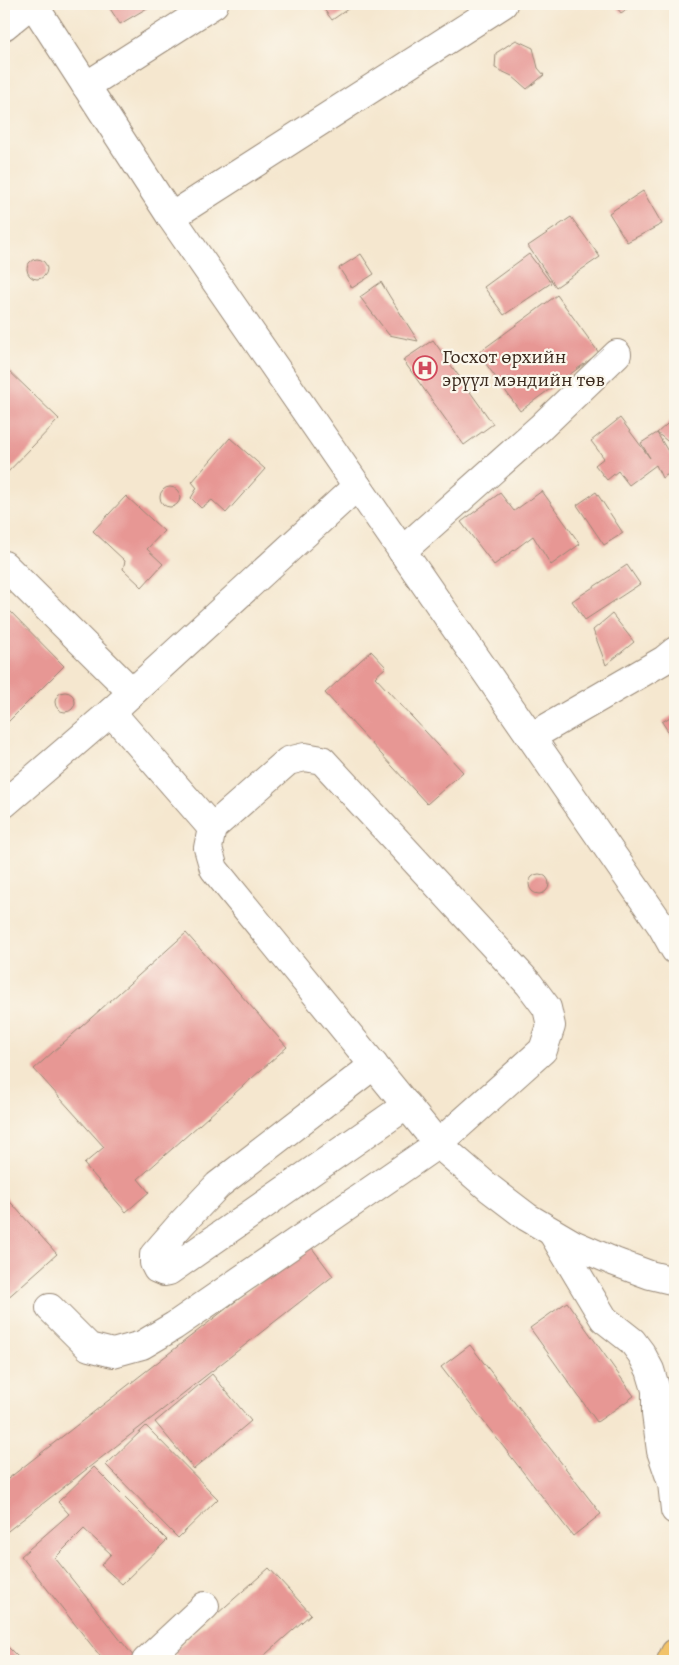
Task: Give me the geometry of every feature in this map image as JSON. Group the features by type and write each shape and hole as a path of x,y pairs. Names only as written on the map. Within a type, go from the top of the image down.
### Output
{"main road":[{"path":"671,1661 675,1653"}],"street":[{"path":"4,26 32,4 171,217 661,925 675,950"},
{"path":"86,86 214,4"},
{"path":"171,217 503,4"},
{"path":"402,551 540,428 617,354"},
{"path":"4,804 111,712 357,486"},
{"path":"4,565 132,692"},
{"path":"531,737 664,660 675,651"},
{"path":"111,712 212,828"},
{"path":"50,1308 89,1347 113,1354 142,1345 174,1326 438,1144 542,1050 551,1026 546,1008 529,984 322,760 306,756 288,761 212,828 208,848 214,869 438,1144 527,1217 573,1244 650,1275 675,1280"},
{"path":"374,1065 218,1185 180,1224 154,1255 154,1263 157,1269 164,1272 169,1271 407,1105"},
{"path":"552,1231 604,1319 632,1341 650,1370 656,1390 656,1414 661,1451 672,1483 675,1510"},
{"path":"146,1661 205,1606"}],"building":[{"path":"107,4 154,4 120,24"},
{"path":"320,4 355,4 332,20"},
{"path":"614,4 634,4 621,13"},
{"path":"516,40 533,48 538,68 544,75 527,89 512,76 495,68 496,53"},
{"path":"643,191 662,224 627,242 609,213"},
{"path":"571,217 600,257 556,287 528,246"},
{"path":"361,254 374,274 352,288 339,268"},
{"path":"529,254 551,283 504,315 484,287"},
{"path":"37,259 44,262 47,269 44,276 37,279 30,276 27,269 30,262"},
{"path":"381,282 418,341 389,335 360,297"},
{"path":"557,295 599,353 520,411 478,353"},
{"path":"433,340 493,424 464,445 403,360"},
{"path":"4,366 59,419 5,475 4,474"},
{"path":"675,417 675,441 671,444 657,433"},
{"path":"620,418 650,458 641,443 657,433 675,463 675,470 662,478 656,465 629,485 618,471 607,480 595,465 604,458 591,441"},
{"path":"230,438 265,469 226,513 212,500 201,508 191,498 197,488 192,482"},
{"path":"170,487 177,490 180,497 177,504 170,507 163,504 160,497 163,490"},
{"path":"542,491 580,544 551,565 533,536 494,565 461,522 500,493 514,511"},
{"path":"596,492 623,533 604,545 577,505"},
{"path":"126,496 164,531 147,549 163,564 142,587 123,569 125,561 93,531"},
{"path":"627,565 640,584 585,620 572,601"},
{"path":"4,605 64,666 4,726"},
{"path":"612,614 634,642 606,665 593,630"},
{"path":"371,651 386,667 375,677 463,772 427,804 325,693"},
{"path":"65,692 72,695 75,702 72,709 65,712 58,709 55,702 58,695"},
{"path":"675,714 675,742 662,722"},
{"path":"539,874 546,877 549,884 546,891 539,894 532,891 529,884 532,877"},
{"path":"186,933 287,1047 138,1179 149,1192 126,1212 84,1164 104,1147 34,1069"},
{"path":"4,1195 57,1254 4,1301"},
{"path":"309,1244 333,1276 4,1534 4,1482"},
{"path":"567,1302 634,1396 597,1422 530,1328"},
{"path":"470,1345 601,1514 573,1536 441,1367"},
{"path":"212,1374 251,1421 194,1469 155,1422"},
{"path":"146,1426 218,1499 178,1538 106,1465"},
{"path":"94,1467 167,1540 122,1584 101,1565 111,1554 84,1529 55,1558 134,1657 129,1661 104,1661 21,1556 69,1514 58,1502"},
{"path":"269,1568 311,1614 258,1661 182,1661 174,1652"},
{"path":"4,1643 22,1661 4,1661"}],"place":[{"name":"Госхот өрхийн эрүүл мэндийн төв","path":"425,368"}]}
